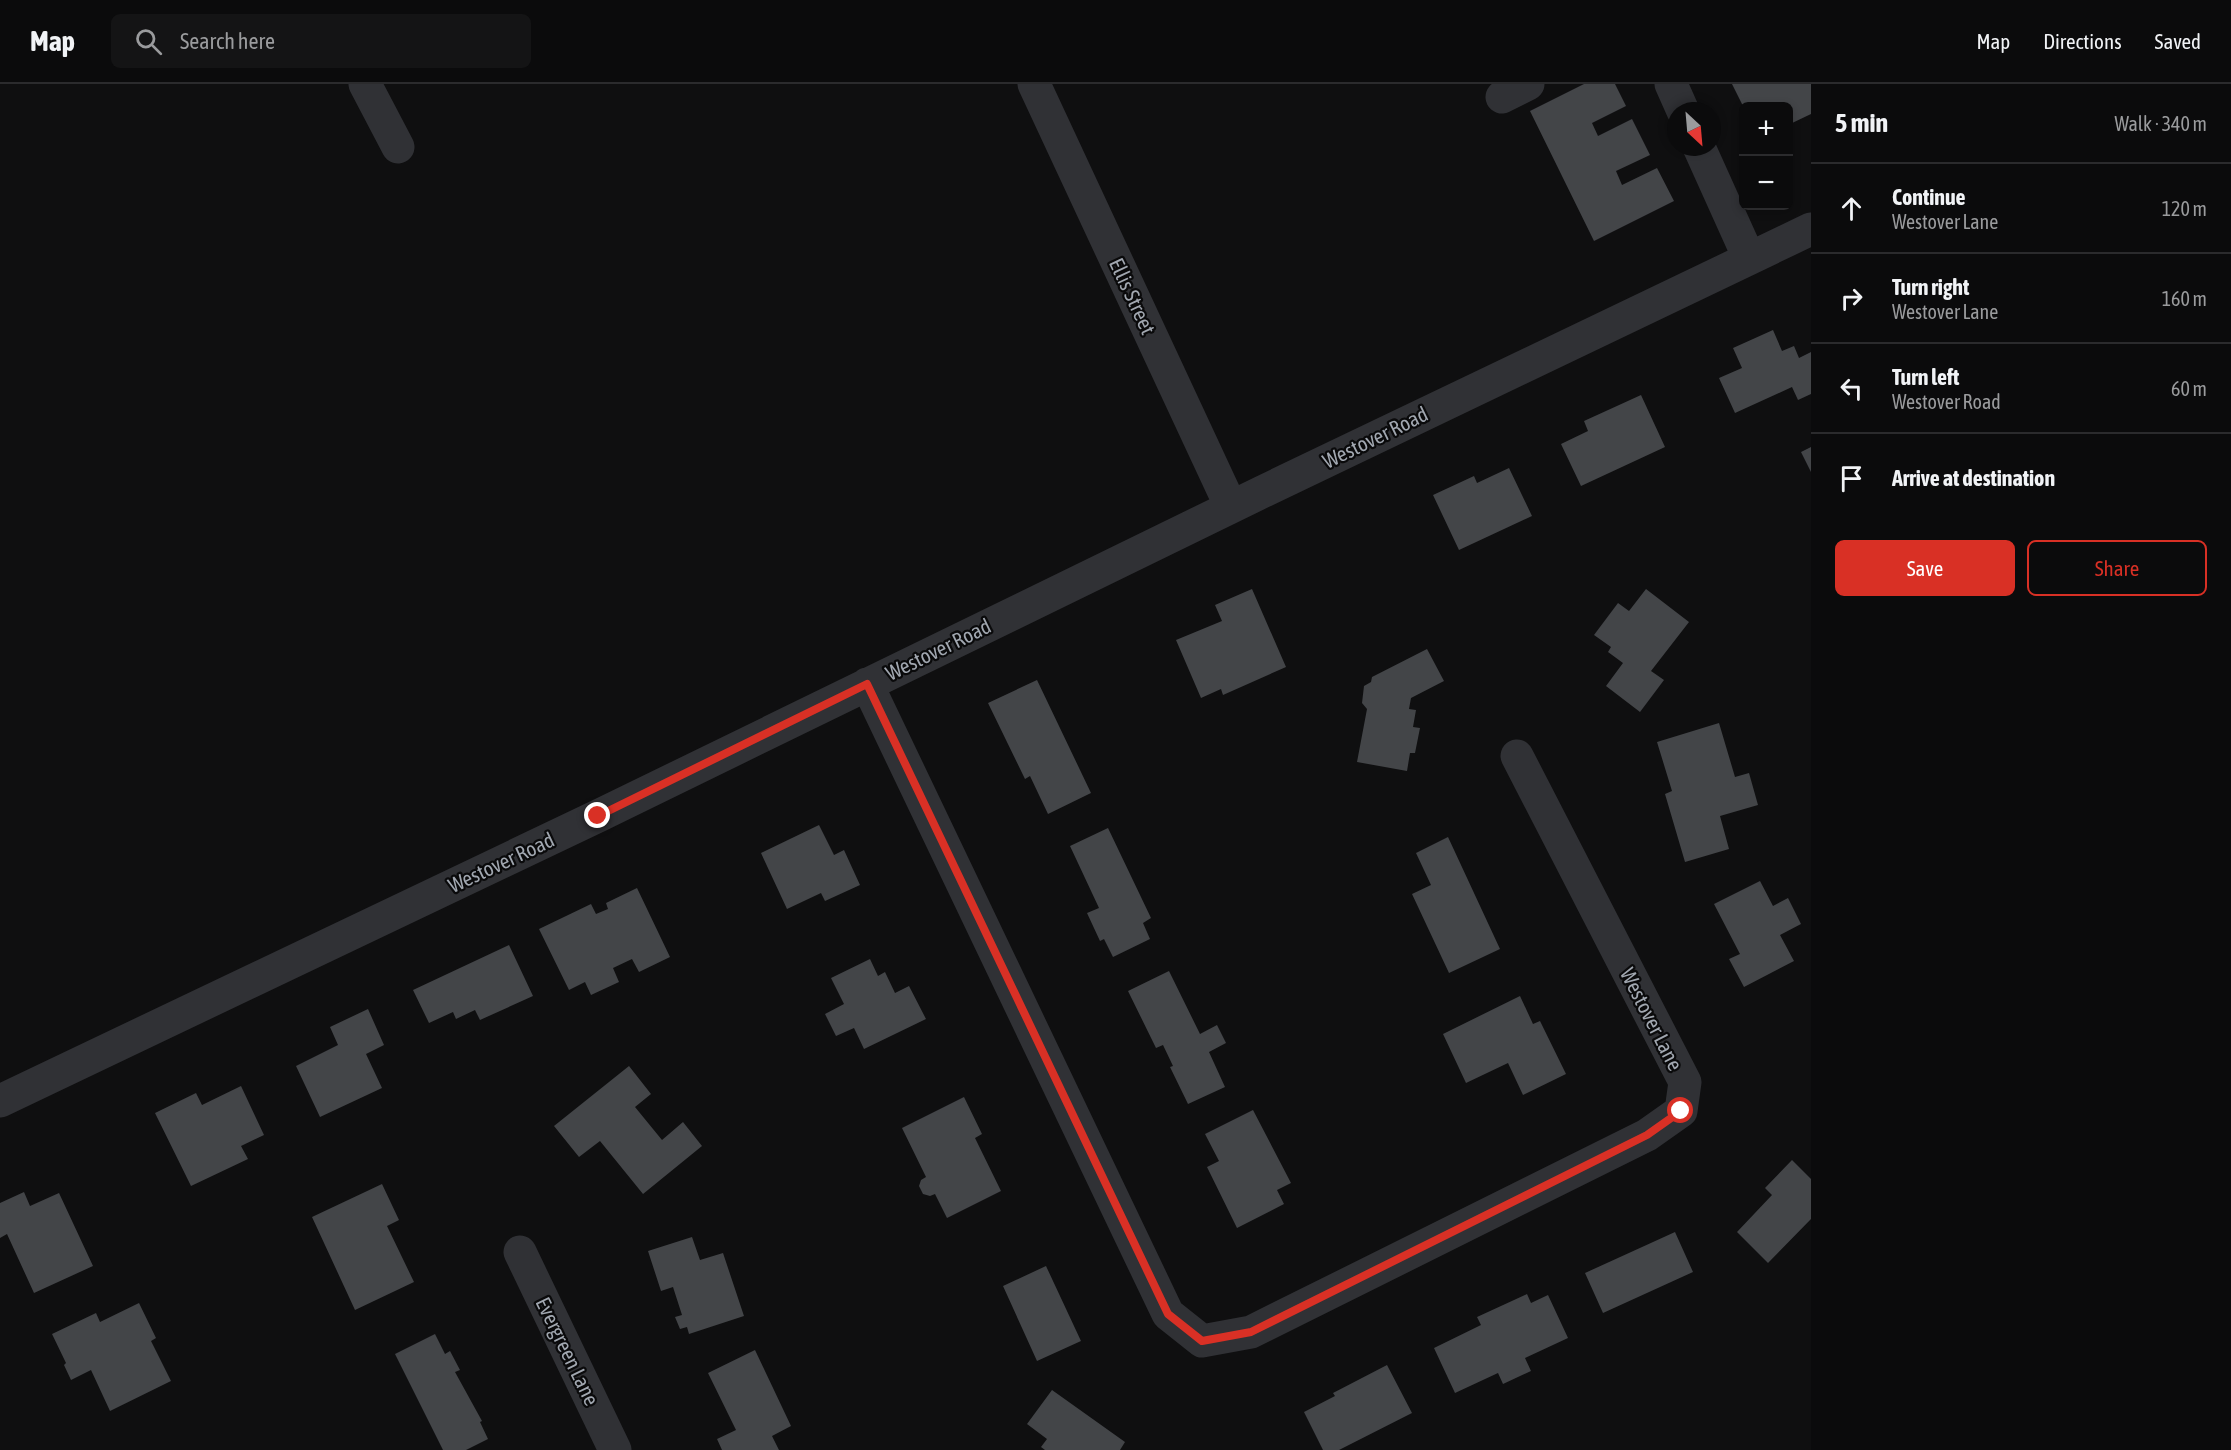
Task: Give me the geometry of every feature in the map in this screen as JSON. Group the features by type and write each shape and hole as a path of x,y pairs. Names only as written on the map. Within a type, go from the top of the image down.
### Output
{"street":[{"path":"365,84 398,147"},
{"name":"Ellis Street","path":"1034,84 1231,507"},
{"path":"1671,84 1679,102"},
{"path":"1703,156 1749,258"},
{"name":"Westover Road","path":"0,1101 598,816 1231,507 1811,229"},
{"name":"Westover Lane","path":"867,684 1168,1314 1202,1341 1251,1332 1647,1135 1681,1111 1685,1082 1517,756"},
{"name":"Evergreen Lane","path":"520,1252 615,1450"}],"building":[{"path":"1584,84 1615,84 1626,106 1592,123 1598,136 1632,119 1650,155 1616,171 1622,185 1657,168 1674,201 1594,241 1530,111"},
{"path":"1732,84 1811,84 1811,114 1793,123 1793,102 1741,102"},
{"path":"1773,330 1782,351 1794,346 1799,358 1811,352 1811,394 1798,400 1792,387 1735,413 1719,378 1742,368 1733,348"},
{"path":"1641,395 1665,447 1581,486 1561,444 1588,431 1584,421"},
{"path":"1811,447 1811,472 1801,452"},
{"path":"1509,468 1532,516 1459,550 1433,495 1474,476 1477,483"},
{"path":"1252,589 1286,667 1223,695 1221,689 1201,698 1176,640 1222,621 1215,605"},
{"path":"1646,589 1689,622 1651,671 1664,680 1640,712 1606,686 1623,663 1608,652 1611,647 1594,635 1618,603 1629,611"},
{"path":"1427,649 1444,681 1411,698 1409,709 1416,710 1413,727 1420,728 1415,753 1410,753 1407,771 1357,762 1367,709 1362,703 1364,686 1371,682 1372,677"},
{"path":"1037,680 1091,793 1048,814 1030,776 1025,779 988,703"},
{"path":"1719,723 1735,777 1749,773 1758,805 1720,816 1729,849 1685,862 1665,794 1672,791 1657,742"},
{"path":"819,825 834,855 844,850 860,885 825,901 821,893 787,909 761,853"},
{"path":"1108,828 1151,918 1143,923 1150,939 1113,957 1104,939 1100,941 1087,913 1099,908 1070,846"},
{"path":"1448,837 1500,949 1449,973 1412,894 1431,885 1416,853"},
{"path":"1760,881 1773,906 1788,898 1801,924 1780,935 1794,961 1744,987 1729,959 1740,954 1714,904"},
{"path":"637,888 670,957 639,972 632,959 613,968 619,982 591,995 585,982 569,990 539,929 591,904 596,914 608,909 606,903"},
{"path":"509,945 533,996 480,1020 475,1010 456,1019 453,1012 429,1023 413,990"},
{"path":"870,959 878,976 885,972 895,993 909,986 926,1019 864,1049 854,1028 836,1036 825,1014 844,1004 831,978"},
{"path":"1169,971 1200,1034 1217,1025 1226,1043 1209,1052 1225,1087 1188,1104 1170,1067 1173,1066 1163,1045 1156,1048 1128,991"},
{"path":"1520,996 1533,1024 1540,1021 1566,1074 1523,1095 1508,1063 1466,1083 1443,1034"},
{"path":"368,1009 384,1045 366,1054 382,1088 320,1117 296,1066 338,1045 330,1027"},
{"path":"629,1066 651,1094 635,1107 662,1140 683,1122 702,1146 643,1194 600,1141 579,1157 554,1126"},
{"path":"241,1086 264,1135 241,1146 248,1159 191,1186 155,1113 196,1093 202,1105"},
{"path":"964,1097 982,1134 975,1138 1001,1191 947,1218 935,1194 930,1196 923,1194 919,1186 921,1180 926,1177 902,1128"},
{"path":"1253,1110 1291,1183 1277,1190 1284,1204 1237,1228 1207,1167 1219,1161 1205,1134"},
{"path":"1792,1160 1811,1179 1811,1219 1768,1263 1737,1232 1772,1195 1765,1188"},
{"path":"382,1184 399,1220 387,1226 414,1282 355,1310 312,1217"},
{"path":"24,1192 30,1206 59,1193 93,1266 34,1293 7,1234 0,1238 0,1203"},
{"path":"1675,1232 1693,1272 1603,1313 1585,1273"},
{"path":"692,1237 700,1260 723,1253 744,1316 689,1334 687,1327 680,1329 675,1317 682,1315 673,1287 661,1291 648,1251"},
{"path":"1046,1266 1081,1341 1037,1361 1003,1286"},
{"path":"1527,1294 1531,1303 1548,1295 1568,1338 1525,1358 1531,1371 1503,1384 1498,1373 1455,1393 1434,1348 1481,1325 1477,1317"},
{"path":"139,1303 156,1338 151,1341 171,1381 110,1411 91,1370 71,1380 64,1365 66,1363 52,1334 96,1313 100,1322"},
{"path":"435,1334 445,1354 450,1351 460,1370 455,1372 482,1421 480,1422 488,1439 466,1450 443,1450 395,1354"},
{"path":"755,1350 791,1426 772,1436 779,1450 722,1450 717,1439 736,1430 708,1373"},
{"path":"1387,1365 1412,1413 1339,1450 1323,1450 1304,1412 1335,1396 1333,1393"},
{"path":"1052,1390 1125,1442 1120,1450 1045,1450 1041,1447 1047,1439 1027,1424"}],"route":[{"path":"598,816 867,684 1168,1314 1202,1341 1251,1332 1647,1135 1681,1111"}]}
